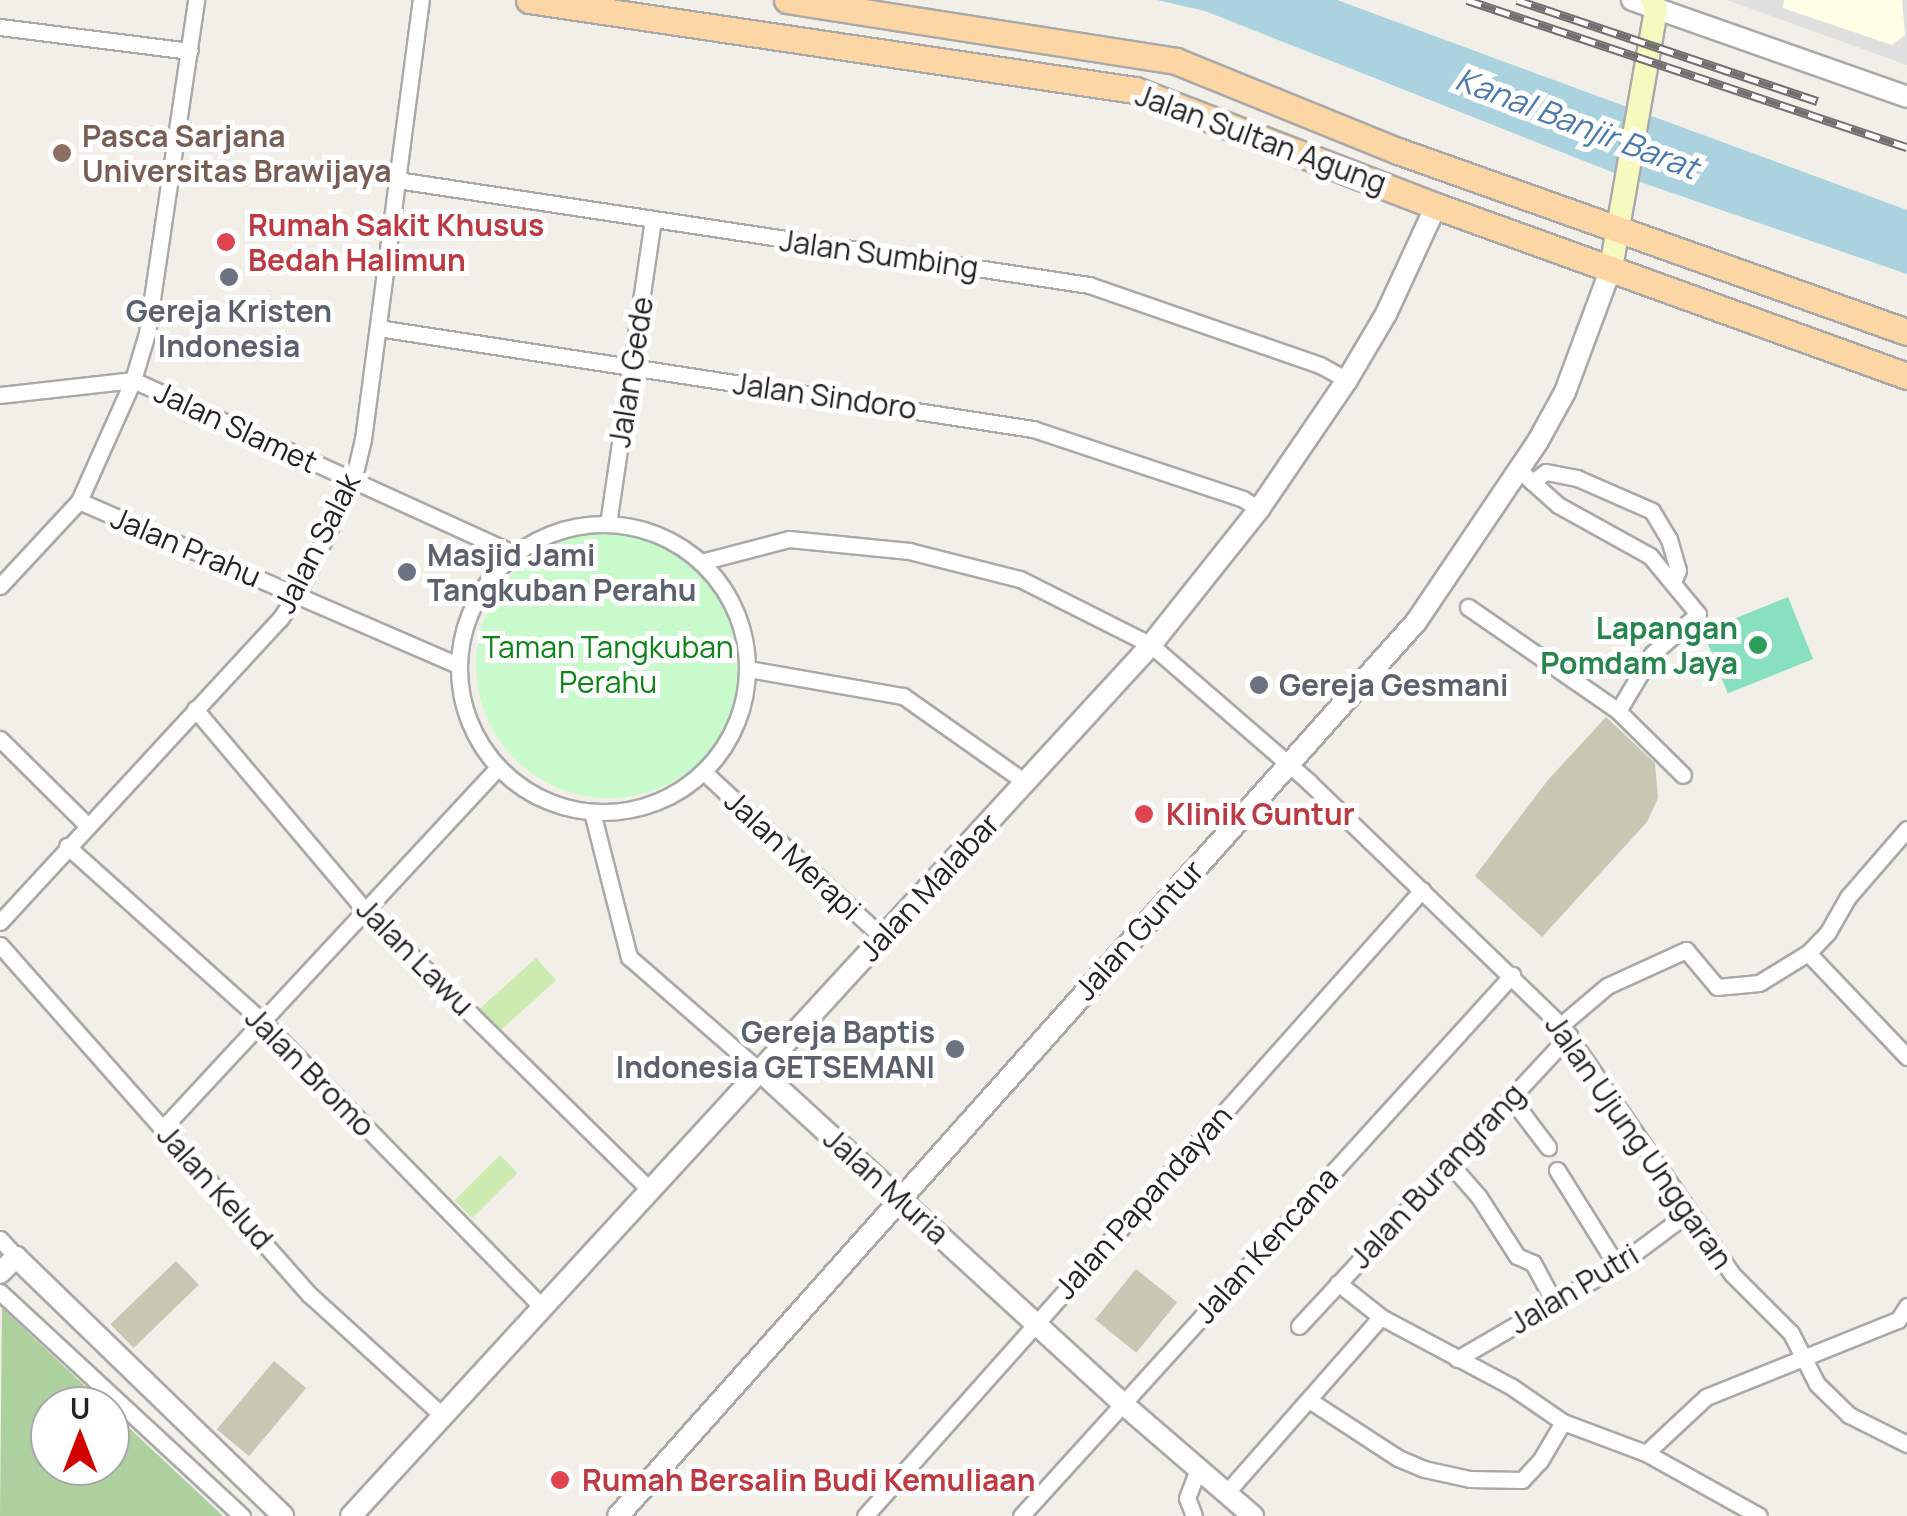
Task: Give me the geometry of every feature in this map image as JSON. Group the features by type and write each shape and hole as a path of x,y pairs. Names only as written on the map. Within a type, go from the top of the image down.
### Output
{"main road":[{"name":"Jalan Sultan Agung","path":"529,0 1136,90 1436,206 1907,376"},
{"name":"Jalan Sultan Agung","path":"787,0 1176,62 1398,151 1907,332"},
{"name":"Jalan Guntur","path":"1611,268 1654,4"},
{"path":"1382,183 1398,151"}],"street":[{"path":"1,584 79,501 133,380 147,332 196,0"},
{"name":"Jalan Salak","path":"0,922 86,824 280,619 297,594 354,480 378,328 420,0"},
{"path":"1632,0 1654,4 1907,97"},
{"path":"0,27 189,51"},
{"name":"Jalan Sumbing","path":"397,180 1089,285 1320,366 1347,380"},
{"name":"Jalan Malabar","path":"351,1516 437,1409 543,1308 1151,645 1259,510 1347,380 1386,314 1436,206"},
{"name":"Jalan Gede","path":"608,524 653,220"},
{"name":"Jalan Guntur","path":"618,1516 1416,622 1526,477 1564,392 1611,268"},
{"name":"Jalan Sindoro","path":"378,328 1033,428 1207,486 1259,510"},
{"name":"Jalan Slamet","path":"0,395 133,380 516,554"},
{"path":"1526,477 1546,472 1577,478 1652,511 1664,526 1677,565 1673,582"},
{"path":"1526,477 1558,505 1650,556 1698,614 1652,654 1618,711"},
{"name":"Jalan Prahu","path":"79,501 458,665"},
{"path":"608,524 658,534 701,562 736,610 748,668 736,727 704,772 650,805 592,812 534,795 497,768 466,716 458,665 474,603 516,554 559,531 608,524"},
{"name":"Jalan Ujung Unggaran","path":"701,562 789,540 909,552 1020,579 1151,645 1289,766 1512,975 1565,1030 1732,1274 1791,1334 1817,1384 1849,1415 1907,1444"},
{"path":"1468,607 1618,711 1683,774"},
{"path":"748,668 904,696 1026,782"},
{"name":"Jalan Lawu","path":"194,709 365,910 651,1191"},
{"path":"0,739 86,824"},
{"path":"162,1128 497,768"},
{"name":"Jalan Merapi","path":"704,772 883,938"},
{"name":"Jalan Muria","path":"592,812 629,957 1122,1403 1254,1516"},
{"path":"1907,828 1848,896 1828,932 1808,953 1907,1057"},
{"name":"Jalan Bromo","path":"67,846 262,1021 543,1308"},
{"name":"Jalan Papandayan","path":"866,1516 1422,890"},
{"name":"Jalan Kelud","path":"0,945 310,1295 437,1409"},
{"name":"Jalan Burangrang","path":"1227,1492 1381,1317 1338,1283 1452,1166 1565,1030 1607,986 1683,951 1692,954 1717,987 1760,983 1808,953"},
{"name":"Jalan Kencana","path":"1020,1516 1512,975"},
{"path":"1510,1097 1548,1148"},
{"path":"1452,1166 1479,1197 1517,1256 1533,1263 1554,1302"},
{"path":"1557,1170 1616,1266"},
{"name":"Jalan Putri","path":"1457,1360 1616,1266 1688,1213"},
{"path":"0,1239 284,1516"},
{"path":"0,1273 16,1257"},
{"path":"1299,1326 1338,1283"},
{"path":"0,1292 242,1516"},
{"path":"1646,1453 1706,1396 1902,1322 1907,1306"},
{"name":"Jalan Putri","path":"1381,1317 1512,1387 1563,1422 1646,1453 1759,1516"},
{"path":"1309,1400 1398,1458 1424,1469 1470,1479 1522,1480 1534,1470 1563,1422"},
{"path":"1194,1516 1187,1498 1198,1470"}],"shaded area":[{"path":"1727,0 1907,0 1907,65"},
{"path":"1784,0 1902,0 1905,35 1892,45 1783,8"},
{"path":"1606,717 1655,763 1658,798 1647,822 1542,937 1475,876 1548,780"},
{"path":"176,1261 199,1285 133,1348 111,1324"},
{"path":"1136,1269 1177,1302 1136,1353 1095,1320"},
{"path":"274,1361 306,1388 249,1456 217,1429"}],"green space":[{"name":"Taman Tangkuban Perahu","path":"609,532 635,534 660,542 703,571 732,614 740,639 740,691 732,716 703,759 660,788 635,796 609,798 583,796 558,788 515,759 486,716 478,691 476,665 478,639 486,614 515,571 558,542 583,534"},
{"name":"Lapangan Pomdam Jaya","path":"1788,597 1813,659 1728,694 1703,631"},
{"path":"536,958 556,980 500,1031 480,1009"},
{"path":"500,1155 518,1173 472,1218 455,1200"},
{"path":"2,1308 85,1386 30,1386 30,1486 130,1486 130,1429 223,1516 0,1516"}],"water":[{"name":"Kanal Banjir Barat","path":"1157,0 1337,0 1907,210 1907,274 1617,174 1205,11"}],"railway":[{"path":"1467,0 1907,147"},
{"path":"1517,0 1817,101"}],"place":[{"name":"Pasca Sarjana Universitas Brawijaya","path":"62,153"},
{"name":"Rumah Sakit Khusus Bedah Halimun","path":"226,242"},
{"name":"Gereja Kristen Indonesia","path":"229,277"},
{"name":"Masjid Jami Tangkuban Perahu","path":"407,572"},
{"name":"Lapangan Pomdam Jaya","path":"1758,645"},
{"name":"Gereja Gesmani","path":"1259,685"},
{"name":"Klinik Guntur","path":"1144,814"},
{"name":"Gereja Baptis Indonesia GETSEMANI","path":"955,1049"},
{"name":"Rumah Bersalin Budi Kemuliaan","path":"560,1480"}]}
